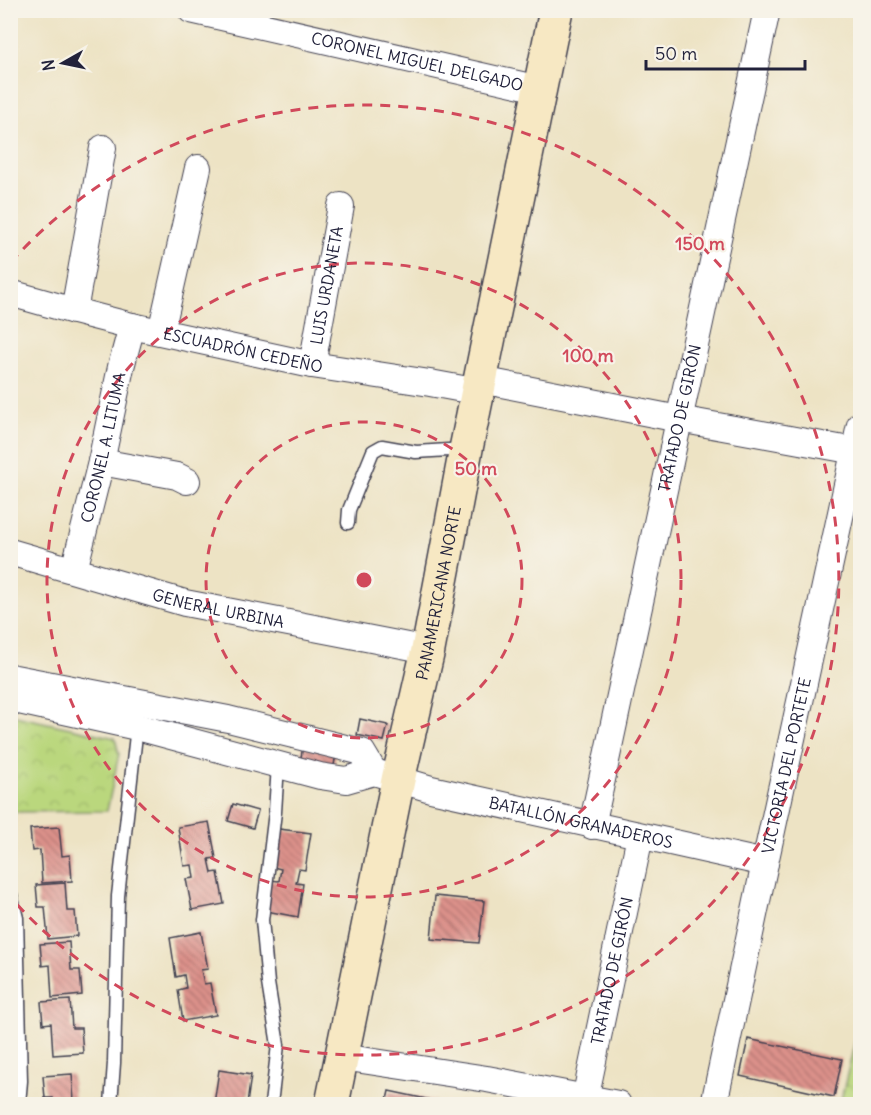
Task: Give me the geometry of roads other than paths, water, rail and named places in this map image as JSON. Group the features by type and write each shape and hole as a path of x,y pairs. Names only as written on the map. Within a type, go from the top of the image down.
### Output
{"main road":[{"name":"PANAMERICANA NORTE","path":"332,1104 342,1057 386,776 428,650 466,449 556,10"}],"street":[{"name":"CORONEL MIGUEL DELGADO","path":"191,10 539,89"},
{"name":"TRATADO DE GIRÓN","path":"592,826 768,10"},
{"path":"74,312 103,148"},
{"path":"161,332 198,168"},
{"name":"LUIS URDANETA","path":"312,365 341,206"},
{"name":"ESCUADRÓN CEDEÑO","path":"10,293 132,326 312,365 430,383 480,386 855,451"},
{"name":"CORONEL A. LITUMA","path":"74,570 132,326"},
{"name":"VICTORIA DEL PORTETE","path":"714,1104 861,425"},
{"path":"101,462 177,476 187,481"},
{"name":"GENERAL URBINA","path":"10,552 185,603 428,650"},
{"path":"10,677 142,702 235,737 278,765 346,780 386,776"},
{"path":"10,699 136,727 362,752 386,776"},
{"name":"BATALLÓN GRANADEROS","path":"386,776 430,789 765,863"},
{"name":"TRATADO DE GIRÓN","path":"585,1101 639,836"},
{"path":"342,1057 488,1079 585,1101 618,1104"}],"lane":[{"path":"348,523 349,510 373,451 382,446 416,452 466,449"},
{"path":"111,1104 118,896 136,727 142,702"},
{"path":"271,1104 278,1045 268,983 262,920 275,812 278,765"},
{"path":"10,891 17,918 21,1081 19,1104"}]}
